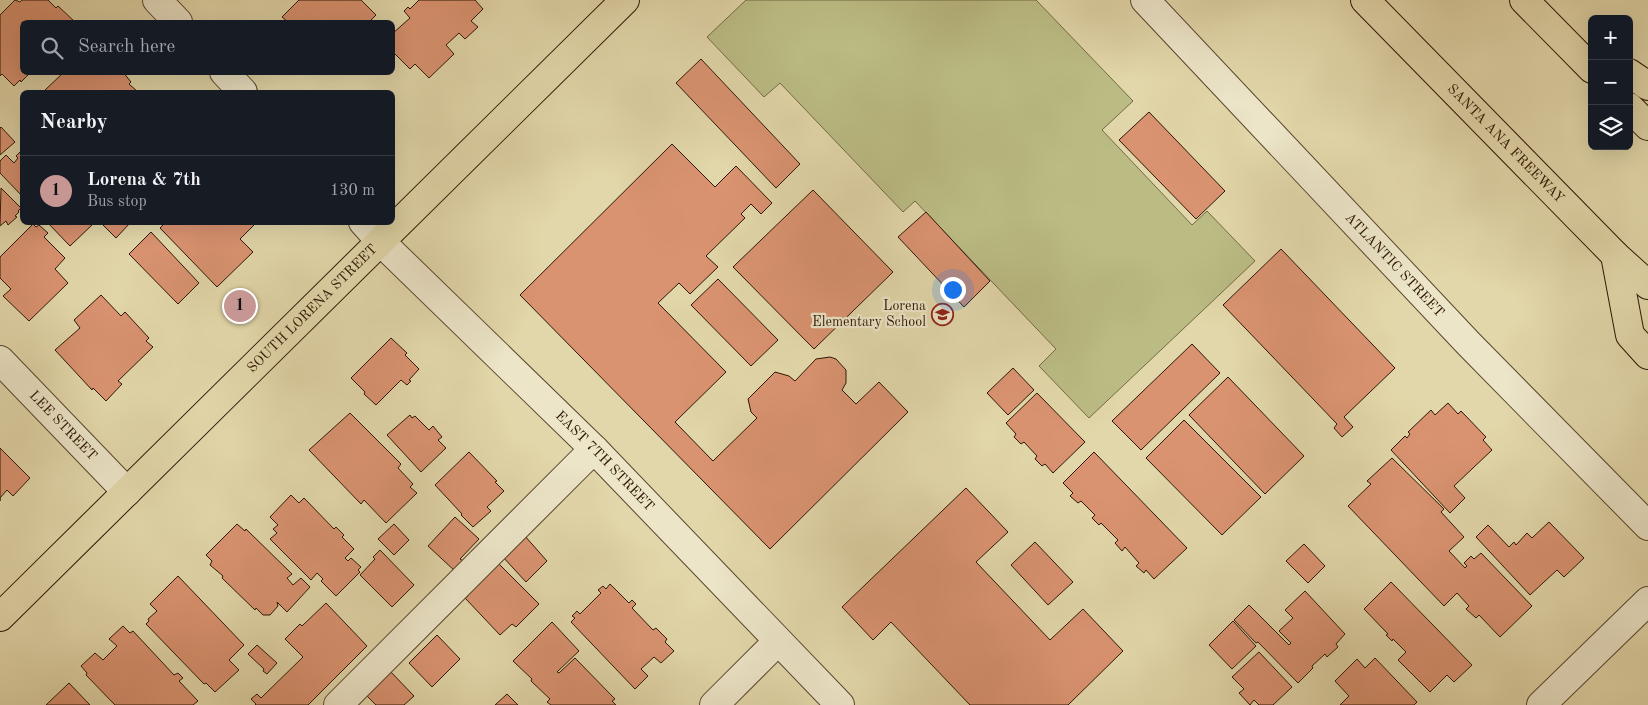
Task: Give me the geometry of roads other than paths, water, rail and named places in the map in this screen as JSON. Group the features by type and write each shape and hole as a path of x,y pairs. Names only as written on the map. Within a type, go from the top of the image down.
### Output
{"main road":[{"name":"SOUTH LORENA STREET","path":"395,211 625,0"},
{"name":"SANTA ANA FREEWAY","path":"1365,0 1615,255 1648,285"},
{"path":"1524,0 1588,65"},
{"path":"1528,0 1588,43"},
{"path":"1633,76 1648,86"},
{"path":"1633,111 1648,126"},
{"name":"SOUTH LORENA STREET","path":"0,617 127,492 372,232"},
{"path":"1615,255 1630,335 1648,355"}],"street":[{"path":"157,0 176,20"},
{"name":"ATLANTIC STREET","path":"1145,0 1469,344 1648,526"},
{"path":"227,75 240,90"},
{"name":"EAST 7TH STREET","path":"372,232 594,449 840,705"},
{"name":"LEE STREET","path":"0,360 127,492"},
{"path":"338,705 594,449"},
{"path":"1540,705 1648,601"},
{"path":"714,705 778,641"}],"place":[{"name":"Lorena & 7th","path":"240,306"},
{"name":"Lorena Elementary School","path":"942,314"}]}
